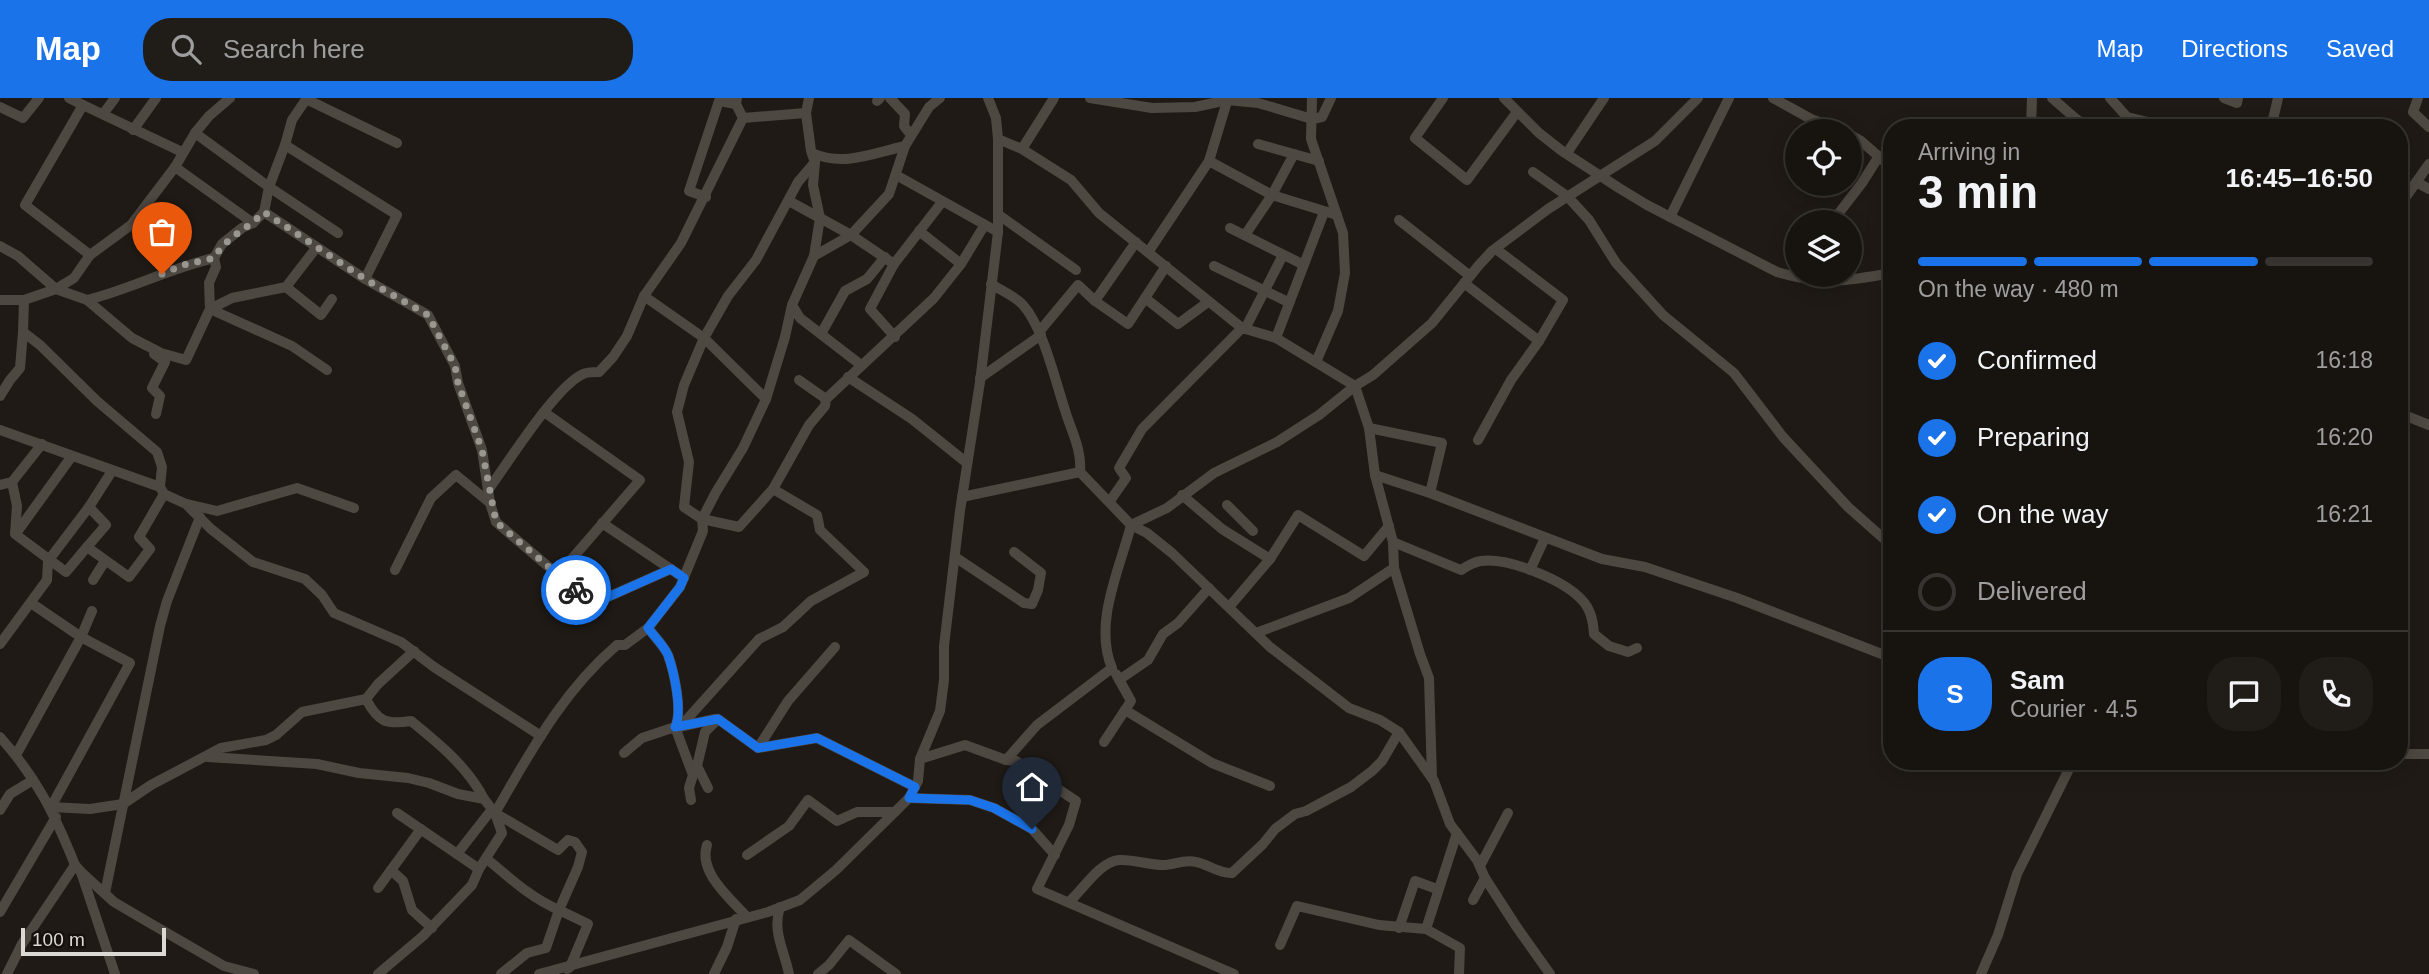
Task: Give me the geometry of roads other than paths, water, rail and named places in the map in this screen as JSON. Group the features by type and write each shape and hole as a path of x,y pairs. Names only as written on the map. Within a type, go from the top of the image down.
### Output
{"street":[{"path":"0,107 23,118 39,98"},
{"path":"69,98 182,152"},
{"path":"103,114 115,98"},
{"path":"133,130 156,98"},
{"path":"0,300 24,300 56,289 74,278 90,255 131,225 175,167 195,133 209,116 230,98"},
{"path":"132,338 161,353 186,360 210,310 209,283 216,267 214,258 222,244 264,212 269,187 292,120 307,98 397,143"},
{"path":"495,813 541,736 578,682 618,645 625,645 648,628 680,587 703,531 702,519 743,448 766,399 792,305 814,256 820,218 813,185 814,158 806,113 809,98"},
{"path":"890,98 905,114 904,126 911,135"},
{"path":"814,256 851,235 889,194 905,146 929,107 940,98"},
{"path":"539,974 800,900 836,870 909,798 915,787 920,759 940,711 944,646 962,497 999,232 998,139 996,118 988,98"},
{"path":"1022,149 1054,98"},
{"path":"1091,98 1152,108 1173,103 1195,107 1227,99 1258,103 1312,119 1322,117 1331,98"},
{"path":"1312,98 1311,139 1343,233 1345,273 1338,311 1316,362"},
{"path":"1443,98 1415,138 1467,180 1517,112"},
{"path":"1504,98 1539,134 1638,200 1766,267 1785,274"},
{"path":"1567,153 1604,98"},
{"path":"1104,742 1131,701 1112,668 1106,645 1106,616 1131,525 1167,508 1214,473 1277,442 1373,375 1432,323 1467,279 1496,249 1567,196 1655,141 1698,98"},
{"path":"1670,217 1729,98"},
{"path":"1773,98 1811,119"},
{"path":"2031,119 2032,98"},
{"path":"2052,98 2070,119"},
{"path":"2110,98 2127,117 2135,119"},
{"path":"2224,98 2236,103 2238,98"},
{"path":"2273,119 2278,98"},
{"path":"2418,98 2413,112 2429,127"},
{"path":"1149,251 1209,161 1227,99"},
{"path":"488,490 544,412 583,373 599,372 613,357 644,296 681,243 706,197 743,118 736,101 719,101 688,191 706,197"},
{"path":"83,106 25,205 90,255"},
{"path":"743,118 806,113"},
{"path":"195,133 338,233"},
{"path":"998,139 1022,149 1071,180 1099,213 1244,329 1276,338 1355,386 1368,428 1375,475 1393,542 1394,568 1429,678 1432,778"},
{"path":"1862,142 1883,160"},
{"path":"1258,144 1319,161"},
{"path":"285,145 397,215 365,279"},
{"path":"814,158 869,158 905,146"},
{"path":"1245,235 1272,195 1294,154"},
{"path":"1841,210 1878,156"},
{"path":"814,158 756,260 728,296 704,338 684,385 677,412 689,462 684,507 702,519 739,527 774,489 809,425 825,406 826,399 934,299 961,264 984,226"},
{"path":"1209,161 1272,195 1337,215"},
{"path":"2408,194 2429,164"},
{"path":"175,167 253,223"},
{"path":"1533,172 1567,196 1589,220 1616,263 1663,315 1734,373 1783,436 1848,507 1883,539"},
{"path":"897,175 999,232"},
{"path":"2416,182 2429,189"},
{"path":"789,201 851,235 894,264"},
{"path":"895,337 870,309 894,264 942,202"},
{"path":"264,212 365,279 428,315 455,366 458,383 482,450 490,503 496,522 584,597 599,601 671,569"},
{"path":"1276,338 1324,212"},
{"path":"999,215 1076,270"},
{"path":"1399,220 1539,341"},
{"path":"1230,228 1302,264"},
{"path":"919,230 961,264"},
{"path":"1095,300 1136,242"},
{"path":"0,246 18,257 56,289 87,300 165,362 152,388 160,396 156,414"},
{"path":"210,310 232,298 286,287 316,248"},
{"path":"1478,440 1511,380 1539,341 1563,300 1496,249"},
{"path":"1110,501 1126,478 1119,468 1142,429 1244,329 1283,255"},
{"path":"821,334 845,291 867,279 885,257"},
{"path":"87,300 120,292 183,265 214,258"},
{"path":"980,377 1040,333 1078,285 1128,324 1166,266"},
{"path":"1214,266 1288,302"},
{"path":"1862,278 1883,275"},
{"path":"991,284 1022,303 1040,333 1075,436 1081,459 1080,472"},
{"path":"286,287 321,315 332,299"},
{"path":"644,296 704,338 766,399"},
{"path":"1145,299 1178,324 1208,302"},
{"path":"0,396 5,377 20,368 24,300"},
{"path":"792,305 800,318 861,365"},
{"path":"210,310 292,345 327,370"},
{"path":"23,332 157,452 162,467 162,491 139,537 150,549 129,577 87,547"},
{"path":"848,377 912,419 967,463"},
{"path":"799,380 826,399"},
{"path":"544,412 640,480 570,561"},
{"path":"2408,417 2429,425"},
{"path":"1368,428 1442,443 1430,493"},
{"path":"0,430 112,471 186,504 211,529 253,562 305,579 322,595 334,614 389,635 541,736"},
{"path":"0,485 12,482 42,444"},
{"path":"15,534 72,456"},
{"path":"0,644 47,580 48,561 89,507 112,471"},
{"path":"1080,472 1131,525 1159,542 1230,606 1270,647 1349,708 1380,720 1399,732 1432,778 1441,804 1485,878 1550,974"},
{"path":"962,497 1080,472"},
{"path":"395,570 431,498 456,475 490,503"},
{"path":"1375,475 1430,493 1602,559 1645,567 1737,598 1883,655"},
{"path":"12,482 18,506 15,534"},
{"path":"186,504 217,511 297,488 354,508"},
{"path":"677,727 759,639 783,627 811,601 864,572 820,530 817,515 774,489"},
{"path":"1182,495 1222,529 1269,559"},
{"path":"1227,505 1253,531"},
{"path":"15,534 66,572 106,525 89,507"},
{"path":"1222,529 1236,514"},
{"path":"1230,606 1269,559 1298,515 1364,556 1389,526"},
{"path":"105,893 160,626 200,517"},
{"path":"602,523 684,578"},
{"path":"1530,570 1545,538"},
{"path":"1393,542 1461,570 1481,561 1504,562 1530,570 1556,582 1581,599 1592,616 1594,634 1609,646 1628,652 1637,648"},
{"path":"955,557 1024,603 1032,604 1041,573 1014,552"},
{"path":"93,580 105,561"},
{"path":"1256,633 1349,598 1394,568"},
{"path":"1119,680 1148,660 1163,634 1178,623 1209,588"},
{"path":"0,912 130,663 81,637 31,603"},
{"path":"16,755 81,637 92,611"},
{"path":"648,628 667,653 678,698 677,727 695,770 708,788"},
{"path":"758,748 788,701 835,647"},
{"path":"53,812 90,810 123,804 151,785 221,748 266,740 285,728 302,712 366,699 378,684 414,651"},
{"path":"1006,760 1037,725 1112,668"},
{"path":"366,699 373,713 383,721 391,724 411,721 462,767 495,813 502,833 472,884 432,928 378,974"},
{"path":"1125,710 1212,763 1270,786"},
{"path":"691,800 689,788 705,732 718,719"},
{"path":"624,753 642,738 677,727 718,719 758,748 817,738 915,787"},
{"path":"1070,901 1089,883 1101,865 1118,860 1166,866 1180,861 1196,862 1232,873 1263,845 1275,829 1295,814 1306,811 1350,787 1372,771 1382,761 1399,732"},
{"path":"0,737 16,755 53,812 78,869 116,974"},
{"path":"920,759 965,745 1016,761 1076,801 1069,825 1037,889 1234,974"},
{"path":"2408,754 2429,754"},
{"path":"204,757 317,764 359,773 408,778 458,794 484,799"},
{"path":"1981,974 2018,874 2069,770"},
{"path":"0,810 10,794 33,780"},
{"path":"909,798 970,800 994,808 1032,829 1055,855"},
{"path":"747,855 789,827 808,800 837,821 857,813 895,812"},
{"path":"397,813 479,869"},
{"path":"457,854 489,813 495,813 558,850 568,840 575,842 582,852 546,948 527,953 501,974"},
{"path":"1480,866 1508,813"},
{"path":"378,888 421,829"},
{"path":"1426,929 1457,833"},
{"path":"707,845 704,855 706,866 741,918"},
{"path":"487,859 523,891 588,925 570,967 561,974"},
{"path":"78,869 136,915 234,974"},
{"path":"6,974 22,944 78,869"},
{"path":"391,870 403,881 412,910 432,928"},
{"path":"1473,900 1485,878"},
{"path":"1399,928 1415,881 1437,889"},
{"path":"1280,945 1297,906 1399,928 1426,929 1460,948 1459,974"},
{"path":"780,907 776,920 777,930 789,974"},
{"path":"714,974 741,918"},
{"path":"818,974 849,940 896,974"},
{"path":"224,966 254,974"}]}
